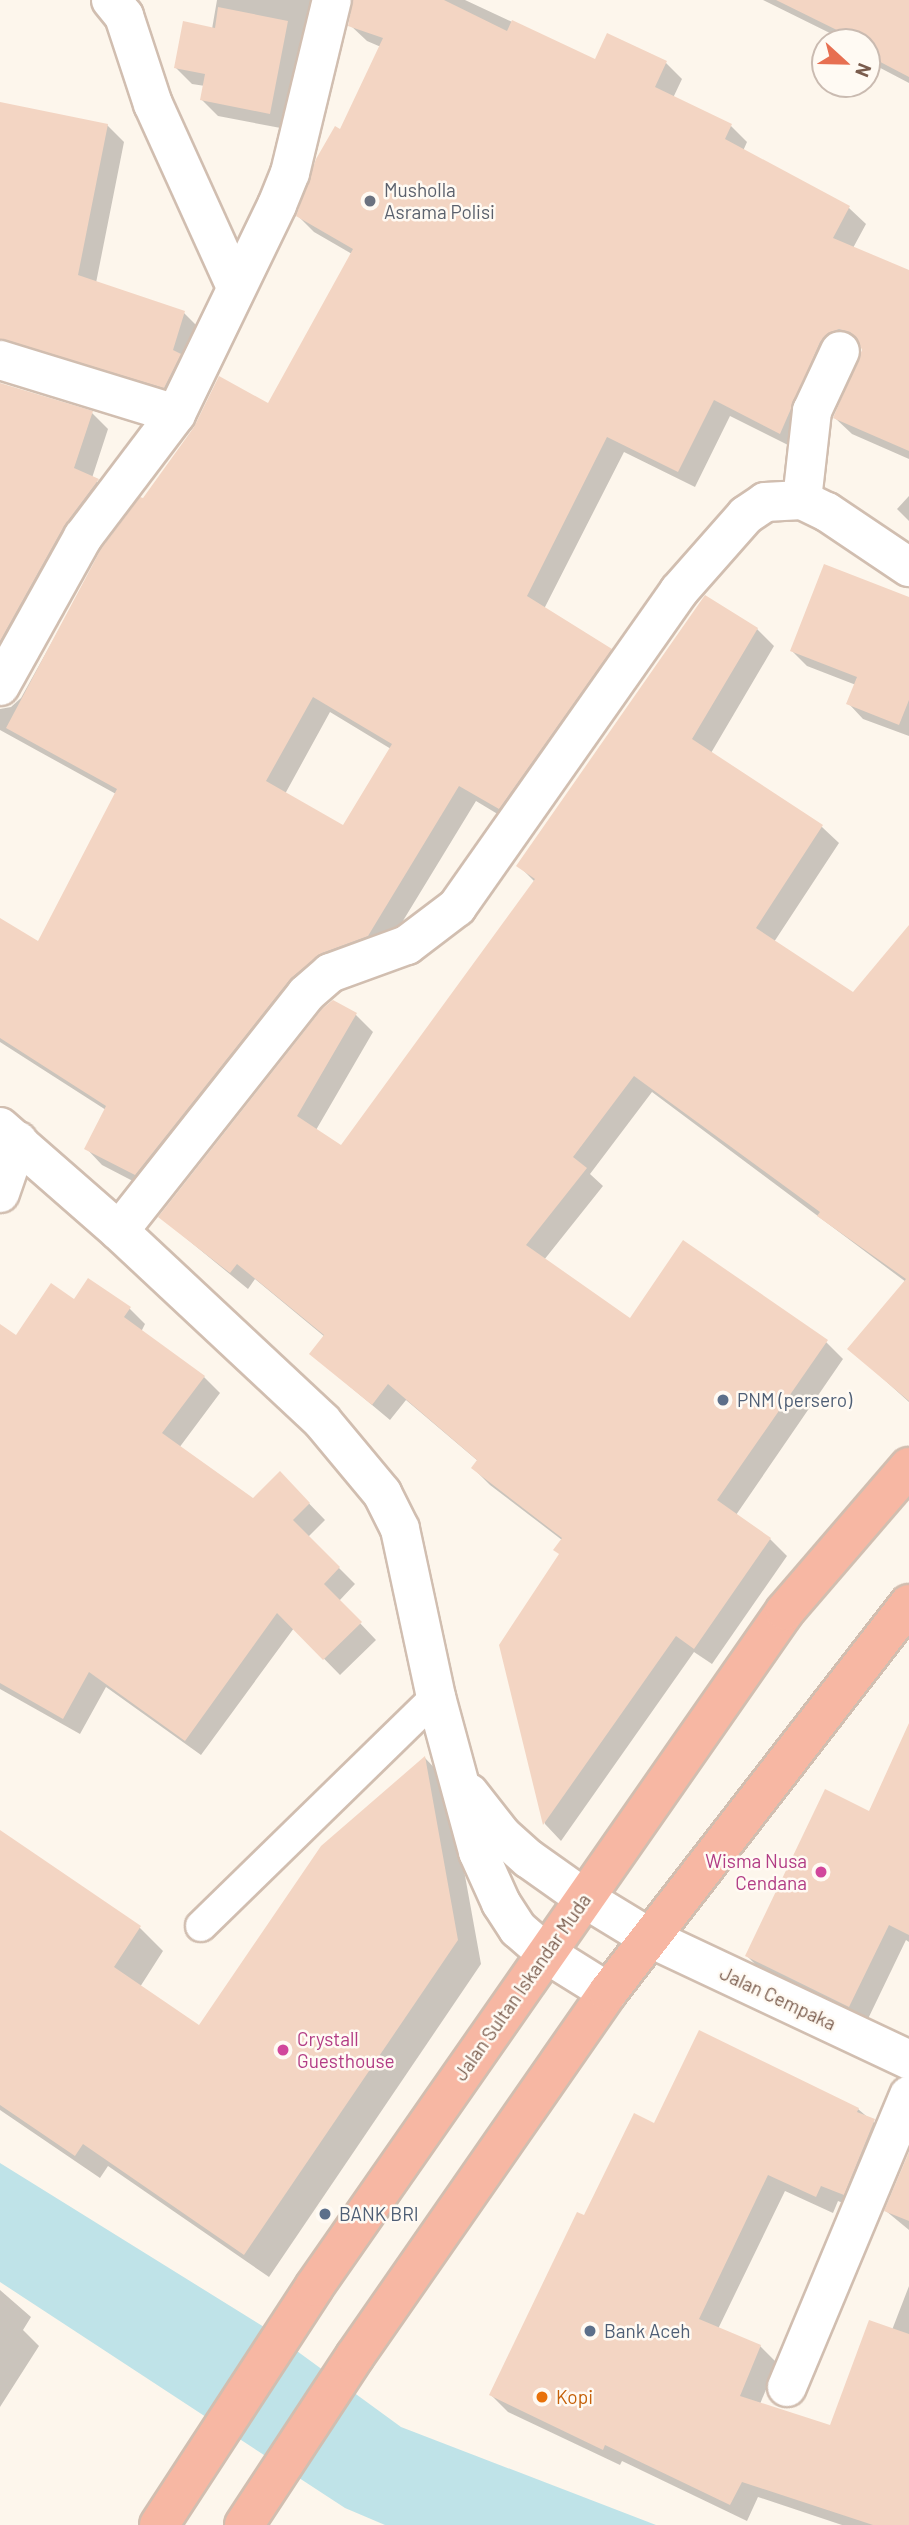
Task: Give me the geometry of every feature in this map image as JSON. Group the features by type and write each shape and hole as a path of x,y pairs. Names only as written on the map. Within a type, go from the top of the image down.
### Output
{"highway":[{"name":"Jalan Sultan Iskandar Muda","path":"164,2517 294,2317 785,1611 909,1467"},
{"path":"244,2525 355,2356 608,1992 648,1937 909,1604"}],"street":[{"path":"111,0 124,16 153,104 236,287"},
{"path":"0,685 83,537 176,414 290,173 332,0"},
{"path":"802,500 811,411 840,351"},
{"path":"0,360 176,414"},
{"path":"118,1231 306,994 330,973 407,945 457,907 678,591 746,515 765,502 802,500 827,512 909,567"},
{"path":"9,1134 118,1231 322,1421 382,1493 401,1529 436,1697 478,1852 501,1903 518,1929 547,1954 608,1992"},
{"path":"0,1193 9,1134"},
{"name":"Jalan Cempaka","path":"461,1783 502,1835 528,1859 584,1898 648,1937 909,2060"},
{"path":"787,2387 909,2095"}],"lane":[{"path":"201,1926 436,1697"}],"water":[{"path":"0,2163 264,2327 401,2427 656,2525 385,2525 345,2508 0,2282"}],"building":[{"path":"353,0 444,0 507,31 512,20 595,59 607,33 667,61 655,87 732,124 725,139 850,206 833,238 909,270 909,451 833,418 862,350 857,338 850,332 839,329 828,333 820,342 780,434 714,400 678,472 607,437 527,596 612,649 499,809 459,786 368,936 322,953 291,978 135,1175 84,1149 106,1106 0,1038 0,918 38,941 117,789 6,728 101,549 140,497 143,498 194,427 219,376 268,403 353,249 296,216 316,159 335,126 340,129 383,38 348,26","holes":["313,697 392,744 343,825 266,781"]},
{"path":"776,0 909,0 909,77 881,62 881,28 833,28"},
{"path":"218,7 288,21 270,114 200,100 205,74 174,68 183,21 215,28"},
{"path":"0,102 108,124 78,275 185,311 173,350 181,354 164,388 0,339"},
{"path":"0,383 93,411 74,468 99,479 64,526 0,641"},
{"path":"824,564 909,597 909,700 899,725 846,704 857,677 790,651"},
{"path":"705,595 758,628 692,739 823,825 756,928 853,992 909,925 909,1401 847,1349 906,1279 817,1216 820,1212 634,1076 573,1157 587,1168 526,1245 630,1318 683,1240 828,1340 717,1500 771,1538 694,1649 676,1636 543,1825 499,1645 559,1554 553,1550 562,1538 471,1468 477,1460 388,1384 372,1405 309,1354 324,1335 237,1264 230,1273 158,1217 322,1009 333,1000 357,1013 297,1116 341,1145 535,879 516,866"},
{"path":"88,1278 131,1307 124,1317 205,1376 162,1433 253,1498 280,1471 310,1503 293,1520 340,1567 324,1584 362,1622 323,1660 277,1613 185,1741 89,1672 63,1719 0,1683 0,1324 16,1335 51,1283 74,1299"},
{"path":"909,1723 909,1935 889,1925 849,2007 745,1956 825,1789 869,1811"},
{"name":"Crystall Guesthouse","path":"425,1756 458,1940 244,2255 83,2144 75,2156 0,2105 0,1830 141,1926 114,1967 199,2025 321,1846"},
{"path":"699,2030 859,2108 857,2112 875,2119 844,2195 821,2186 816,2197 768,2175 699,2319 761,2345 740,2396 830,2425 869,2320 909,2334 909,2525 873,2525 742,2482 730,2505 605,2445 603,2450 489,2395 577,2212 584,2215 634,2113 654,2123"},
{"path":"909,2152 909,2221 884,2211"}],"place":[{"name":"Musholla Asrama Polisi","path":"370,201"},
{"name":"PNM (persero)","path":"723,1400"},
{"name":"Wisma Nusa Cendana","path":"821,1872"},
{"name":"Crystall Guesthouse","path":"283,2050"},
{"name":"BANK BRI","path":"325,2214"},
{"name":"Bank Aceh","path":"590,2331"},
{"name":"Kopi","path":"542,2397"}]}
